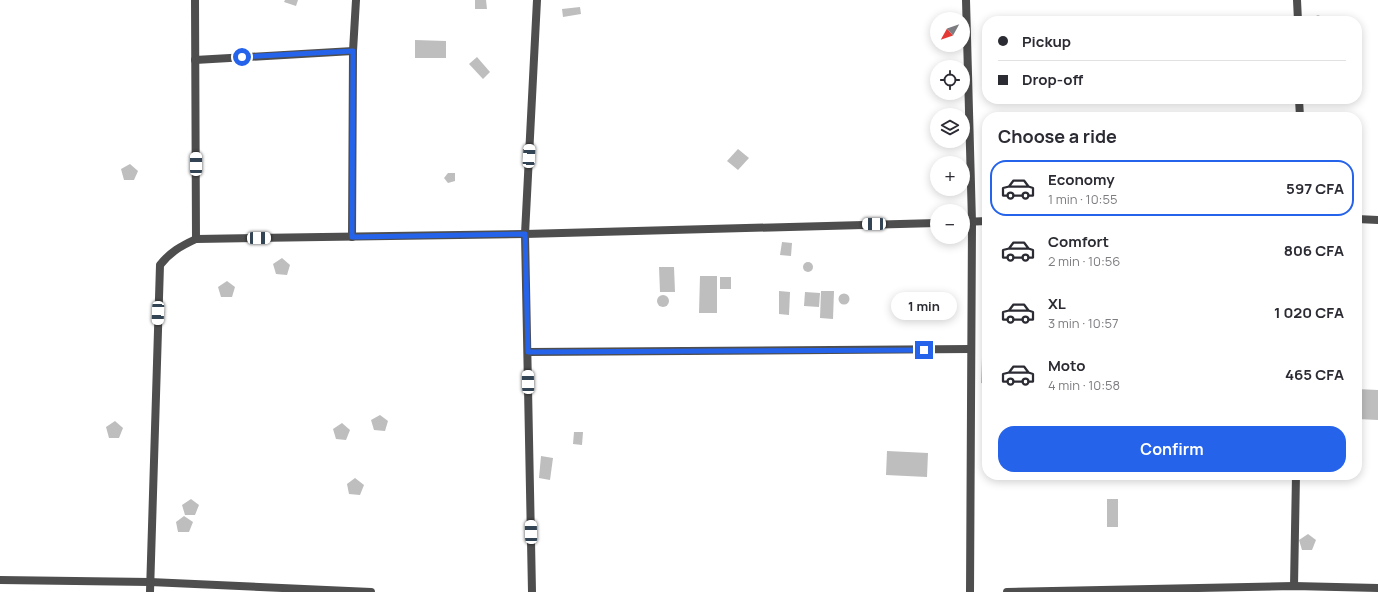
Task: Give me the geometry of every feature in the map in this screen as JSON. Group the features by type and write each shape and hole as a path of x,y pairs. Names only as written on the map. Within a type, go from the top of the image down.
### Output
{"street":[{"path":"195,0 196,238"},
{"path":"352,237 353,51 356,0"},
{"path":"532,592 525,234 537,0"},
{"path":"966,0 972,222 970,592"},
{"path":"1297,0 1298,16"},
{"path":"195,60 353,51"},
{"path":"1362,219 1378,220"},
{"path":"972,222 982,221"},
{"path":"150,592 160,266 168,255 177,248 196,238 525,234 930,222"},
{"path":"528,352 971,349"},
{"path":"1294,586 1296,480"},
{"path":"0,580 150,582 371,592"},
{"path":"1007,592 1294,586 1378,588"}],"building":[{"path":"285,0 298,0 296,6 284,2"},
{"path":"475,0 486,0 487,9 475,9"},
{"path":"580,7 581,14 563,17 562,9"},
{"path":"415,40 446,41 446,58 415,58"},
{"path":"477,57 490,72 483,79 469,64"},
{"path":"738,149 749,158 738,170 727,161"},
{"path":"130,164 138,171 134,180 124,180 121,169"},
{"path":"448,173 455,173 455,181 448,183 444,178"},
{"path":"782,242 792,243 791,256 780,255"},
{"path":"282,258 290,265 287,275 276,274 273,264"},
{"path":"806,262 810,262 812,263 812,271 806,272 803,269 803,265"},
{"path":"659,267 674,267 675,292 660,292"},
{"path":"700,276 717,276 717,313 699,313"},
{"path":"720,277 731,277 731,289 720,289"},
{"path":"227,281 235,287 232,297 221,297 218,287"},
{"path":"779,291 790,292 789,315 779,314"},
{"path":"821,291 834,291 833,319 820,318"},
{"path":"805,292 820,293 819,307 804,306"},
{"path":"844,293 848,295 850,299 848,303 844,305 840,303 838,299 840,295"},
{"path":"663,295 667,297 669,301 667,305 663,307 659,305 657,301 659,297"},
{"path":"982,358 982,383 981,383"},
{"path":"1362,389 1378,390 1378,420 1362,419"},
{"path":"380,415 388,421 385,431 374,430 371,420"},
{"path":"115,421 123,428 119,438 109,438 106,427"},
{"path":"342,423 350,430 346,440 336,439 333,429"},
{"path":"574,432 583,432 582,445 573,444"},
{"path":"887,451 928,453 927,477 886,475"},
{"path":"541,456 553,458 550,480 539,478"},
{"path":"355,478 364,485 360,495 349,494 347,484"},
{"path":"191,499 199,505 195,515 185,515 182,505"},
{"path":"1107,499 1118,499 1118,527 1107,527"},
{"path":"184,516 193,522 189,532 178,532 176,522"},
{"path":"1308,534 1316,540 1312,550 1302,550 1299,540"}],"route":[{"path":"242,57 353,51 352,237 525,234 528,352 924,350"}]}
